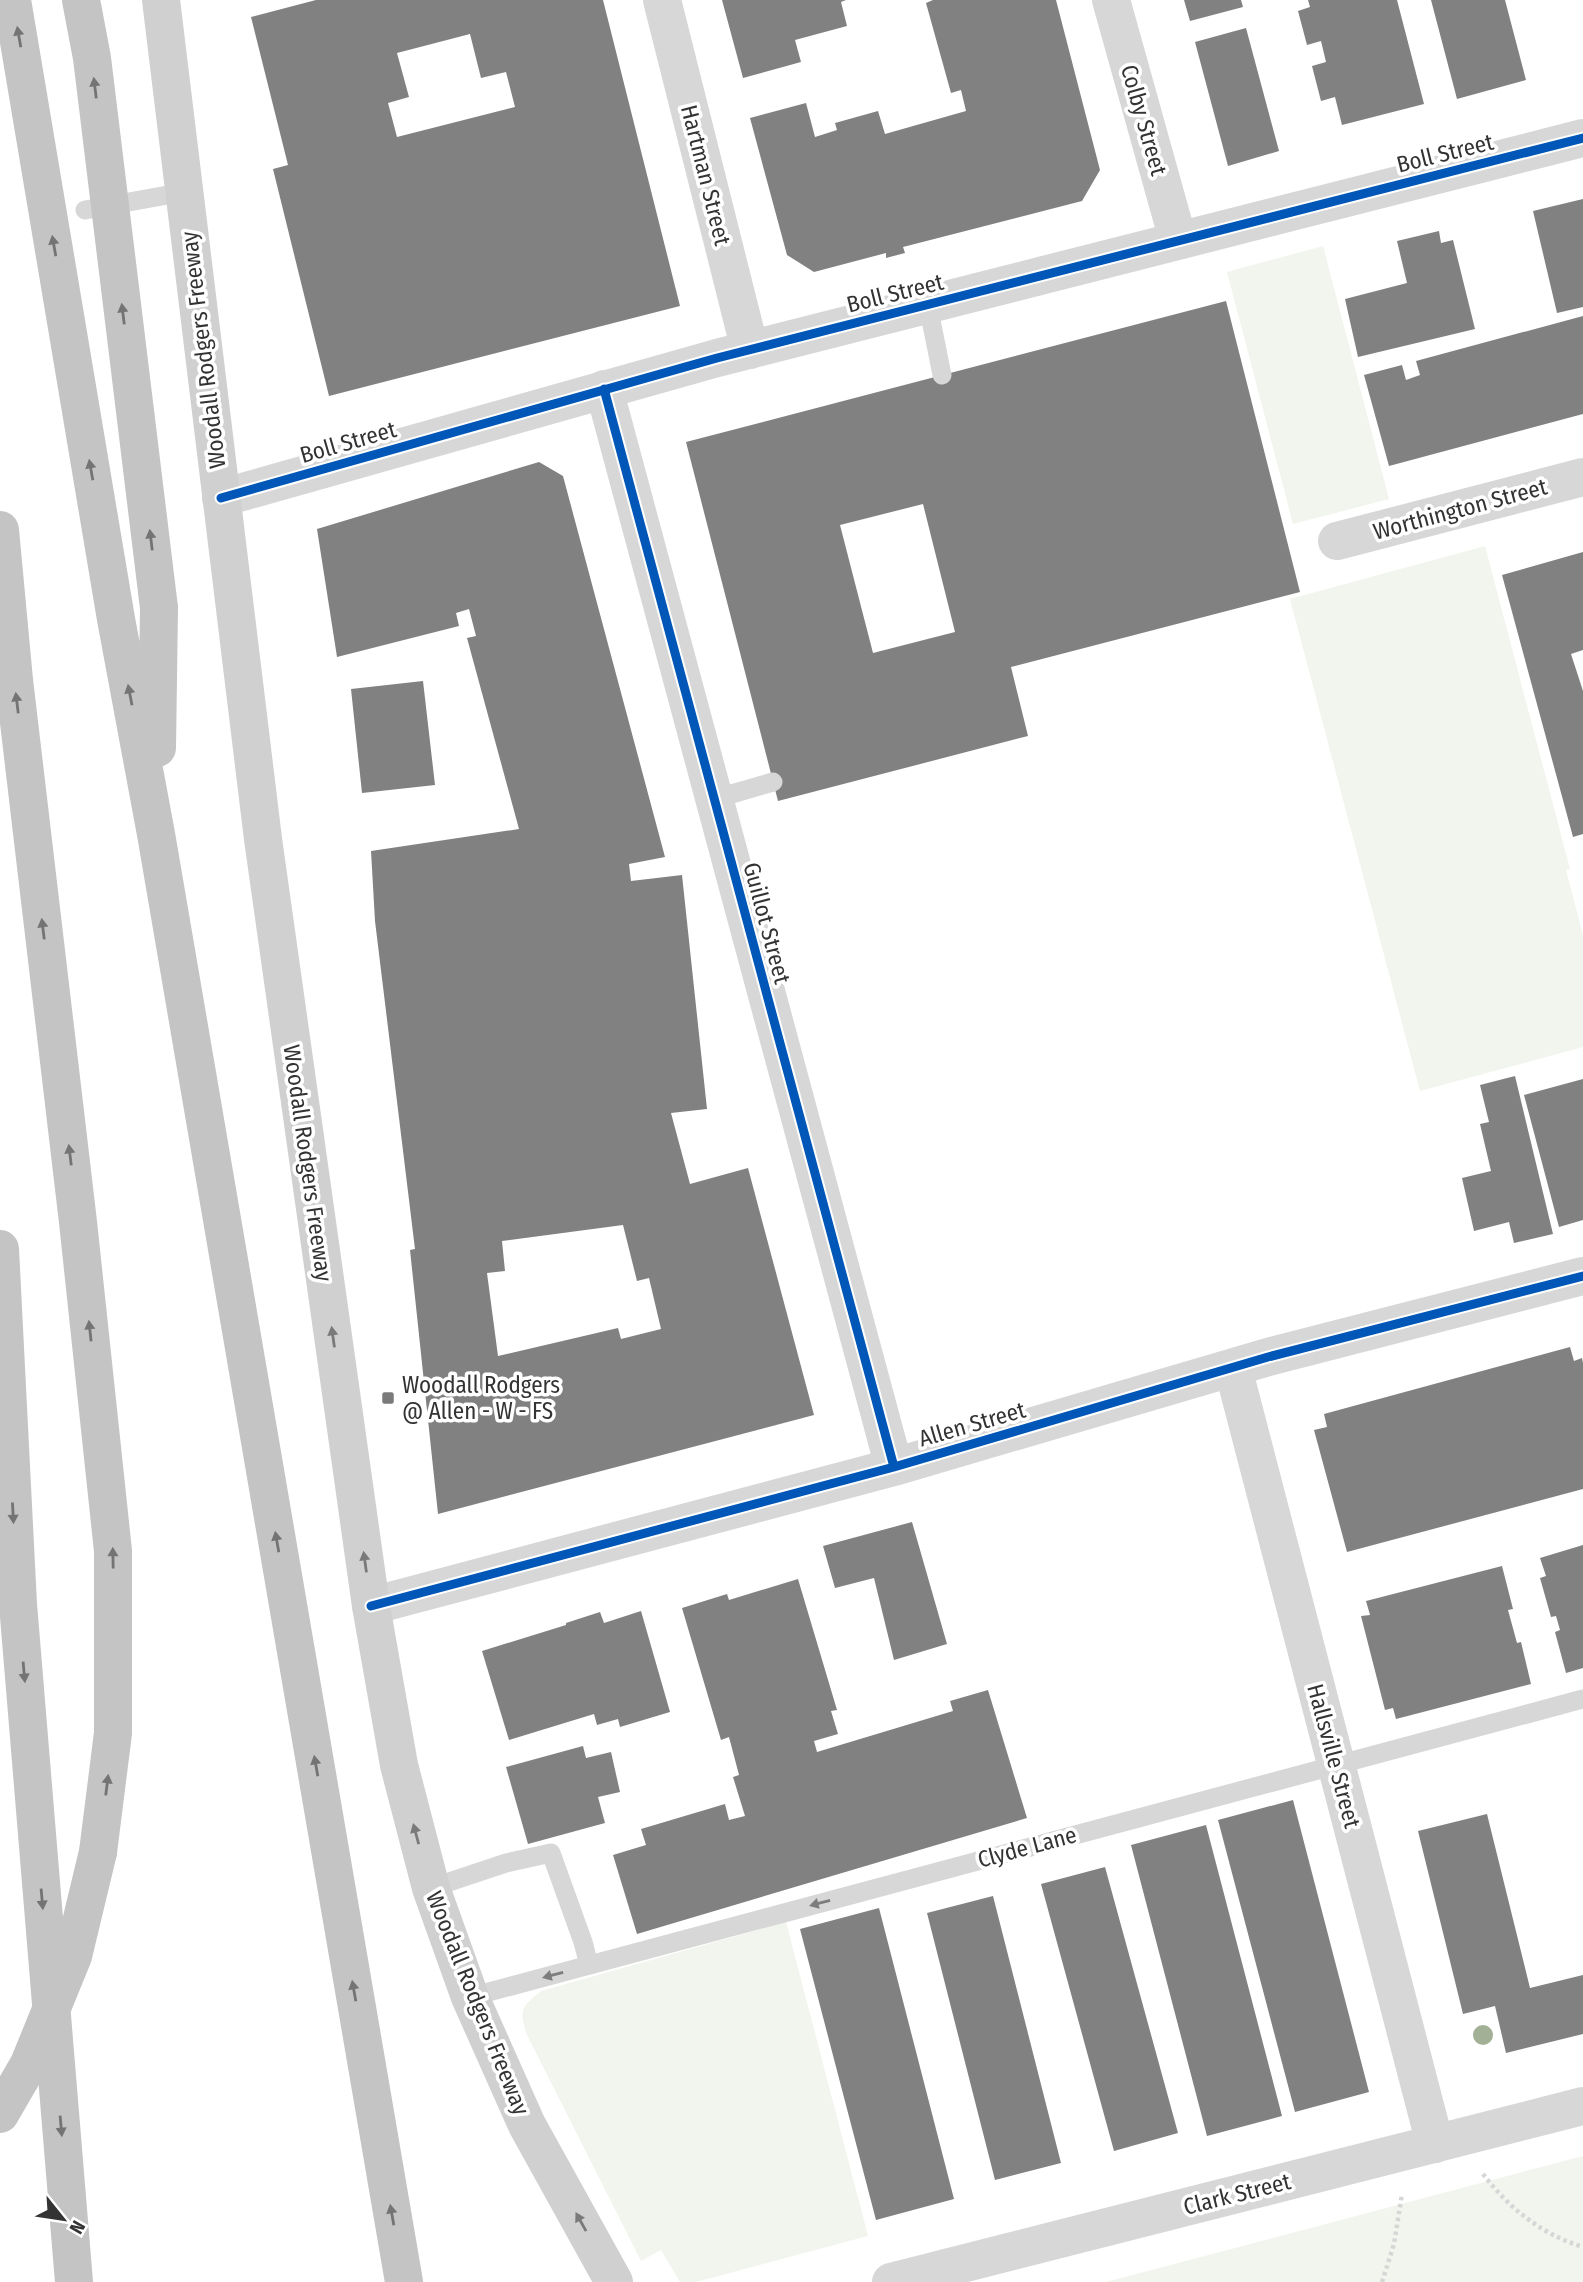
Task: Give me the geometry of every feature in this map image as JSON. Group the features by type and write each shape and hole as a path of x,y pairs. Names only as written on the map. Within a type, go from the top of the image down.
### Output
{"highway":[{"path":"12,0 116,619 156,834 404,2282"},
{"path":"81,0 92,58 159,608 156,834"},
{"path":"0,530 14,680 78,1222 113,1551 113,1733 98,1853 73,1956 29,2064 0,2114"},
{"path":"0,1249 18,1604 74,2282"}],"main road":[{"name":"Woodall Rodgers Freeway","path":"161,0 263,839 371,1606 399,1765 430,1888 470,1997 527,2125 614,2282"}],"street":[{"name":"Hartman Street","path":"662,0 750,350"},
{"name":"Colby Street","path":"1111,0 1178,240"},
{"name":"Boll Street","path":"221,498 750,350 1583,138"},
{"name":"Guillot Street","path":"604,389 894,1467"},
{"name":"Worthington Street","path":"1337,541 1583,477"},
{"name":"Allen Street","path":"371,1606 894,1467 1233,1368 1583,1276"},
{"name":"Hallsville Street","path":"1233,1368 1435,2144"},
{"name":"Clark Street","path":"891,2282 1583,2106"}],"lane":[{"path":"85,211 184,192"},
{"path":"928,304 942,375"},
{"path":"714,799 773,782"},
{"name":"Clyde Lane","path":"470,1997 1583,1699"},
{"path":"430,1888 506,1863 551,1853 589,1965"}],"path":[{"path":"1480,2163 1482,2172 1515,2210 1538,2228 1560,2240 1583,2247"},
{"path":"1382,2282 1394,2244 1402,2193"}],"shaded area":[{"path":"1323,246 1389,499 1293,524 1227,272"},
{"path":"1485,546 1570,869 1566,870 1583,935 1583,1047 1420,1091 1290,599"},
{"path":"786,1922 868,2236 696,2282 680,2282 661,2250 641,2261 526,2033 524,2009 541,1991"},
{"path":"1583,2156 1583,2282 1106,2282"}],"building":[{"path":"316,0 603,0 680,306 329,396 273,169 288,165 251,17","holes":["470,34 481,78 506,72 515,107 397,137 388,103 409,97 397,53"]},
{"path":"722,0 846,0 841,2 847,26 795,40 801,62 743,78"},
{"path":"933,0 1056,0 1100,170 1082,201 903,247 905,253 886,258 886,253 814,272 787,255 750,118 806,103 815,137 837,130 835,123 878,111 885,134 966,111 961,90 951,93 926,3"},
{"path":"1184,0 1241,0 1243,7 1190,21"},
{"path":"1308,0 1397,0 1424,104 1342,125 1335,97 1321,101 1312,66 1326,62 1321,41 1307,45 1298,11 1310,7"},
{"path":"1431,0 1505,0 1526,80 1457,99"},
{"path":"1246,28 1279,151 1228,166 1195,42"},
{"path":"1583,199 1583,307 1557,313 1533,211"},
{"path":"1439,231 1441,243 1453,240 1475,329 1358,357 1345,299 1407,283 1397,241"},
{"path":"1226,301 1300,592 1011,667 1028,736 778,801 686,442","holes":["923,504 955,632 873,653 840,525"]},
{"path":"1583,316 1583,414 1389,466 1364,375 1402,365 1406,380 1420,375 1416,361"},
{"path":"539,462 563,476 665,857 629,864 631,881 682,875 707,1109 671,1113 690,1184 748,1168 814,1415 438,1514 410,1250 415,1249 375,921 371,851 519,829 467,638 476,636 469,609 456,613 459,626 337,657 317,529","holes":["623,1225 637,1281 649,1278 661,1329 621,1339 618,1328 498,1356 487,1273 505,1271 502,1241"]},
{"path":"1583,552 1583,650 1571,654 1583,691 1583,834 1573,837 1502,575"},
{"path":"423,681 435,785 362,793 351,689"},
{"path":"1515,1076 1553,1234 1514,1243 1509,1222 1474,1231 1462,1178 1491,1171 1480,1124 1489,1122 1480,1085"},
{"path":"1583,1079 1583,1220 1559,1227 1524,1095"},
{"path":"1570,1347 1574,1361 1582,1358 1583,1363 1583,1489 1347,1552 1314,1430 1327,1427 1324,1414"},
{"path":"912,1522 947,1644 894,1660 874,1578 835,1588 823,1546"},
{"path":"1583,1545 1583,1668 1566,1673 1555,1632 1560,1630 1556,1616 1551,1617 1540,1578 1546,1576 1540,1558"},
{"path":"1502,1566 1513,1609 1508,1610 1517,1643 1521,1642 1531,1684 1396,1719 1393,1708 1385,1710 1361,1616 1370,1615 1366,1601"},
{"path":"798,1579 837,1710 831,1711 838,1734 814,1741 817,1752 953,1711 950,1701 988,1690 1027,1818 637,1934 613,1855 646,1845 641,1829 725,1804 729,1820 745,1816 733,1777 739,1775 729,1737 721,1740 682,1608 727,1594 729,1600"},
{"path":"641,1611 670,1712 620,1727 618,1719 597,1725 594,1714 509,1740 482,1651 600,1612 604,1623"},
{"path":"583,1746 586,1758 611,1752 620,1792 598,1797 605,1823 528,1844 506,1767"},
{"path":"1293,1800 1369,2092 1295,2112 1218,1820"},
{"path":"1487,1814 1530,1988 1583,1975 1583,2034 1506,2053 1495,2006 1463,2014 1418,1831"},
{"path":"1206,1825 1282,2116 1207,2136 1131,1845"},
{"path":"1105,1867 1178,2133 1114,2151 1041,1884"},
{"path":"993,1896 1061,2163 995,2180 927,1913"},
{"path":"879,1908 954,2199 876,2220 800,1929"}],"cycle path":[{"path":"221,498 717,358 1583,138"},
{"path":"604,389 894,1467"},
{"path":"371,1606 894,1467 1268,1357 1583,1276"}],"place":[{"name":"Woodall Rodgers @ Allen - W - FS","path":"388,1398"}]}
